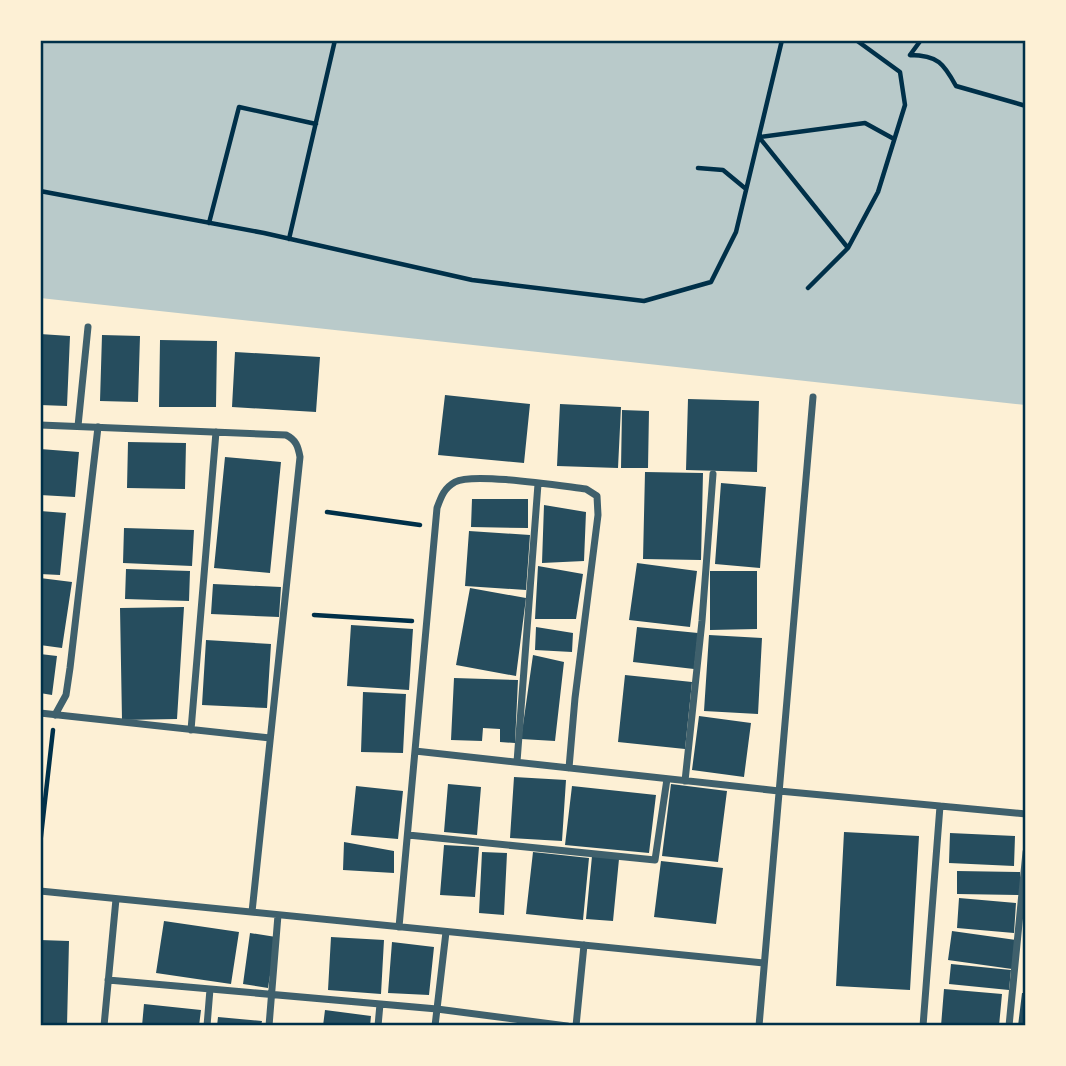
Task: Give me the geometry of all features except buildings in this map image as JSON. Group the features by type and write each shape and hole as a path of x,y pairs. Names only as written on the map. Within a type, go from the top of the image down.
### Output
{"street":[{"path":"78,426 88,327"},
{"path":"760,1026 813,397"},
{"path":"40,425 286,435 298,446 300,457 252,912"},
{"path":"55,715 66,695 98,427"},
{"path":"191,730 216,432"},
{"path":"685,781 702,621 713,474"},
{"path":"399,927 437,508 443,491 457,481 475,478 586,489 597,496 569,768"},
{"path":"516,762 538,484"},
{"path":"40,713 270,738"},
{"path":"415,751 779,791 1026,814"},
{"path":"408,835 655,860 667,779"},
{"path":"923,1026 940,806"},
{"path":"1009,1026 1026,852"},
{"path":"40,891 764,963"},
{"path":"104,1026 116,899"},
{"path":"269,1026 278,915"},
{"path":"435,1026 446,932"},
{"path":"576,1026 584,945"},
{"path":"108,980 437,1009 567,1026"},
{"path":"207,1026 211,989"},
{"path":"378,1026 380,1004"}],"path":[{"path":"289,239 335,40"},
{"path":"40,191 289,239 472,281 644,301 711,282 736,232 782,40"},
{"path":"808,288 848,248 878,192 905,105 900,72 856,40"},
{"path":"921,40 910,55 933,59 945,66 956,86 1026,106"},
{"path":"209,223 239,107 316,124"},
{"path":"759,137 864,123 894,139"},
{"path":"759,137 848,248"},
{"path":"698,168 723,170 746,188"},
{"path":"327,512 435,527"},
{"path":"314,615 426,622"},
{"path":"40,845 55,715"}],"shaded area":[{"path":"40,40 1026,40 1026,405 40,298"}]}
